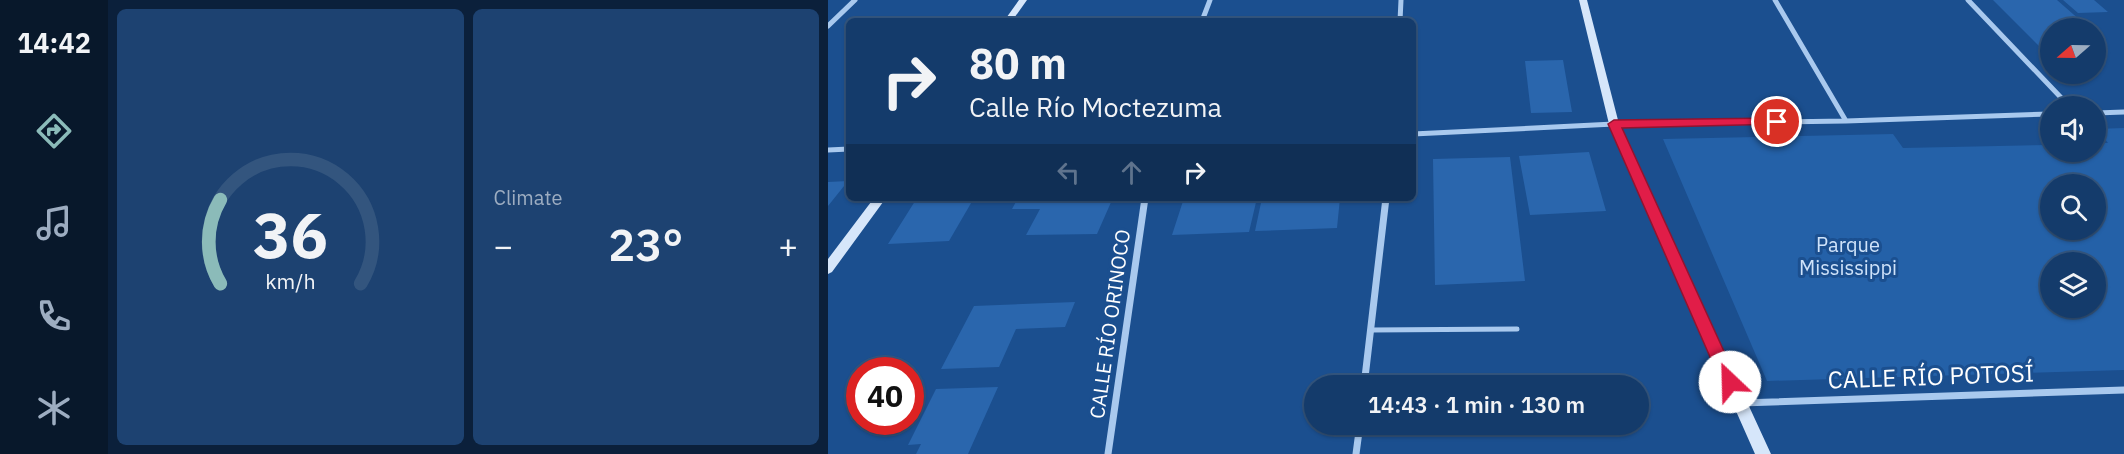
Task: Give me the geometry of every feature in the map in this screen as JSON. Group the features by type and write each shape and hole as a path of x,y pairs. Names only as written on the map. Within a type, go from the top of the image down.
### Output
{"street":[{"path":"828,26 855,0"},
{"path":"1010,18 1023,0"},
{"path":"1203,18 1210,0"},
{"path":"1400,18 1401,0"},
{"path":"1583,0 1614,124 1762,454"},
{"path":"1775,0 1846,121"},
{"path":"1968,0 2059,96"},
{"path":"2106,113 2124,112"},
{"path":"1416,134 1614,124 1846,121 2040,114"},
{"path":"828,150 846,149"},
{"path":"828,269 878,201"},
{"name":"CALLE RÍO ORINOCO","path":"1108,454 1145,201"},
{"path":"1365,375 1386,201"},
{"name":"CALLE RÍO POTOSÍ","path":"1739,403 2124,390"},
{"path":"1356,454 1359,435"}],"lane":[{"path":"1371,330 1517,329"}],"green space":[{"name":"Parque Mississippi","path":"2124,128 2124,370 1767,381 1663,139 1893,134 1903,148 2040,145 2040,162 2106,162 2106,143 2108,143 2106,129"}],"building":[{"path":"1993,0 2057,0 2078,18 2040,18 2040,47"},
{"path":"2063,0 2094,0 2108,12 2078,13"},
{"path":"1563,60 1572,112 1531,113 1525,61"},
{"path":"1589,152 1606,211 1530,215 1519,156"},
{"path":"1510,157 1525,281 1435,285 1433,159"},
{"path":"846,181 828,206 828,182"},
{"path":"915,201 972,201 949,241 888,244"},
{"path":"1016,201 1112,201 1097,234 1026,235 1040,209 1012,209"},
{"path":"1183,201 1256,201 1249,232 1172,235"},
{"path":"1261,201 1340,201 1337,228 1255,231"},
{"path":"1075,302 1065,327 1016,329 999,367 941,369 974,306"},
{"path":"998,387 968,454 916,454 921,444 908,445 913,435 924,435 924,413 936,389"}],"route":[{"path":"1730,382 1614,124 1777,122"}]}
